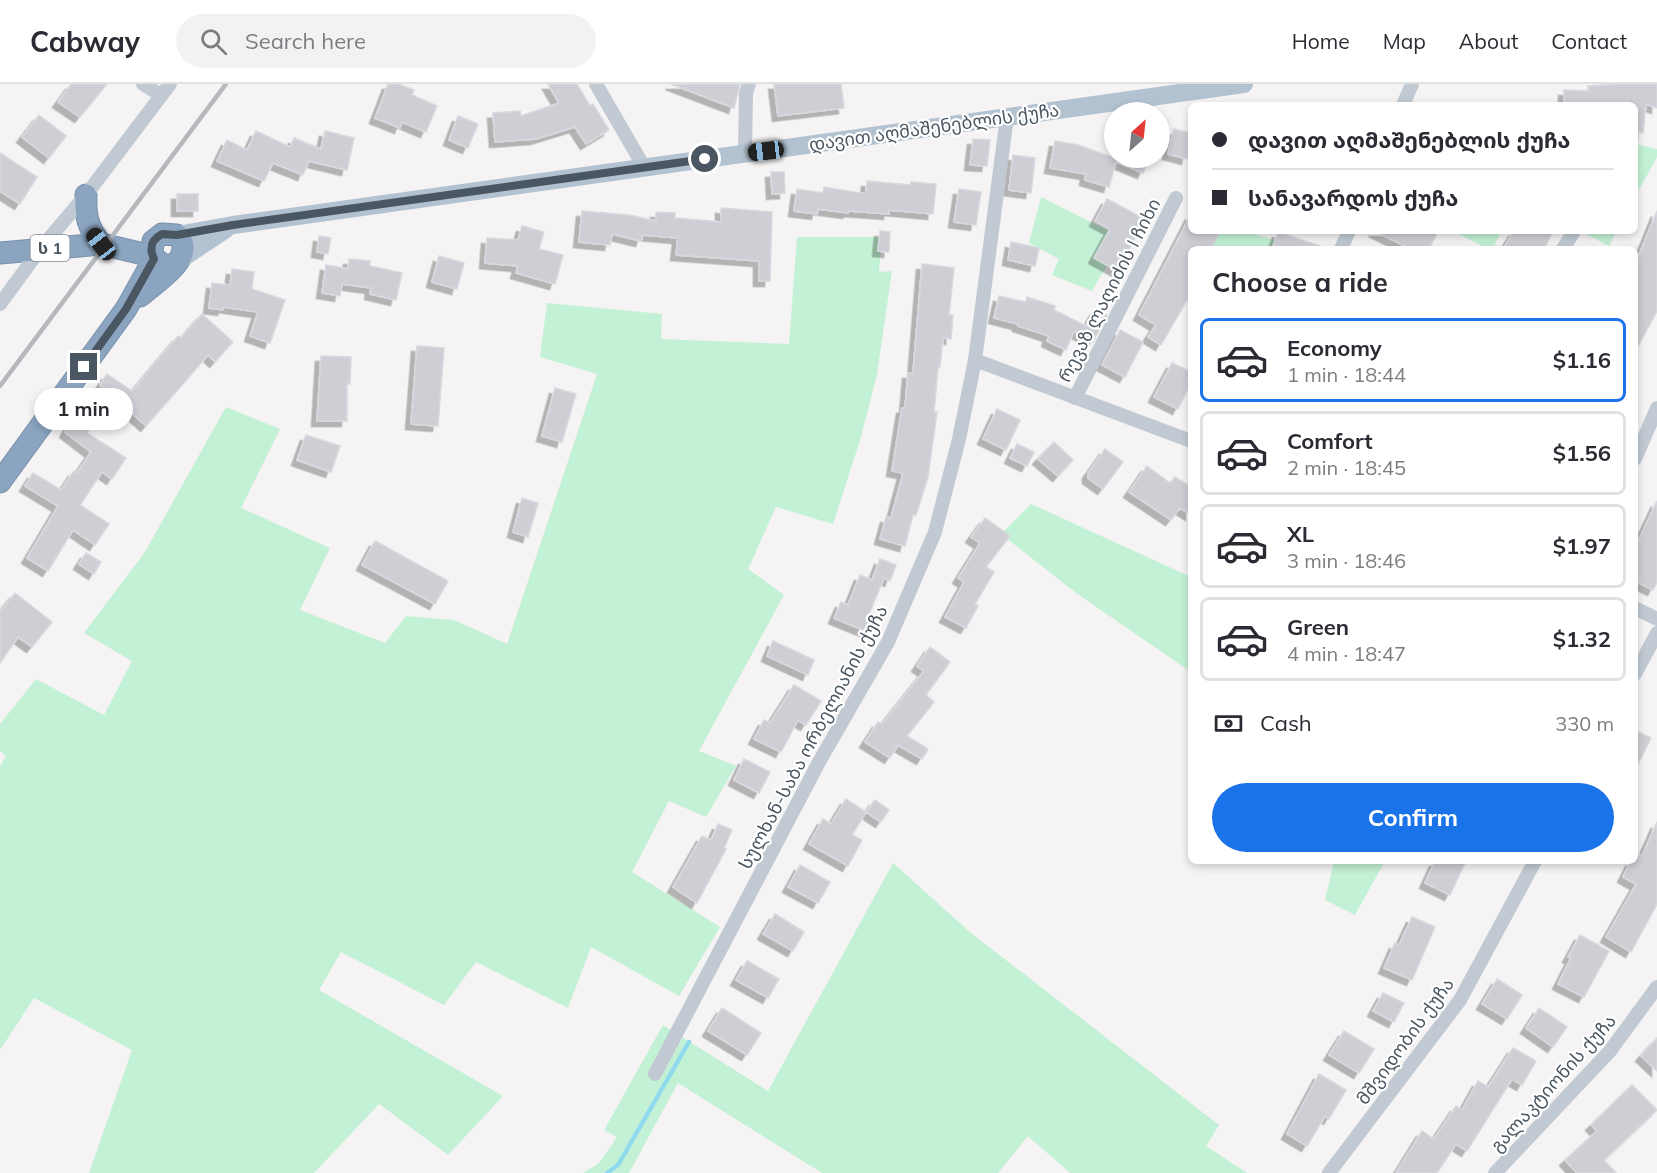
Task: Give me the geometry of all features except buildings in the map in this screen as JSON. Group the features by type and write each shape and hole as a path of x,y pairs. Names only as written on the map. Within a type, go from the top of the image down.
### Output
{"highway":[{"path":"86,195 85,216 91,232 107,245"},
{"name":"ს 1","path":"0,253 41,248 107,245 166,252"},
{"path":"0,482 166,252"}],"main road":[{"name":"დავით აღმაშენებლის ქუჩა","path":"166,252 233,225 1244,84"}],"street":[{"path":"143,84 161,95"},
{"path":"0,303 170,84"},
{"path":"596,84 644,167"},
{"path":"745,153 746,93 750,84"},
{"path":"1404,102 1412,84"},
{"name":"სულხან-საბა ორბელიანის ქუჩა","path":"655,1074 819,762 888,642 935,532 959,440 975,360 1007,117"},
{"name":"რევაზ ლაღიძის I ჩიხი","path":"1075,398 1176,198"},
{"path":"975,360 1188,440"},
{"path":"1638,451 1657,408"},
{"path":"1638,610 1657,620"},
{"path":"1638,668 1657,633"},
{"name":"მშვიდობის ქუჩა","path":"1329,1173 1460,1000 1533,864"},
{"name":"გალაკტიონის ქუჩა","path":"1495,1173 1611,1051 1657,987"}],"green space":[{"path":"1638,145 1657,149 1657,157 1638,192"},
{"path":"1041,197 1123,238 1092,291 1052,275 1059,259 1029,243"},
{"path":"1216,234 1255,234 1280,242 1279,246 1213,246"},
{"path":"1459,234 1500,234 1494,246 1482,246"},
{"path":"1586,234 1615,234 1609,246"},
{"path":"797,237 882,237 879,272 892,271 877,374 861,437 833,524 776,507 748,569 784,595 699,751 736,766 706,817 669,801 632,872 720,927 679,996 591,947 568,1008 476,962 444,1005 341,952 319,990 503,1096 448,1155 379,1104 314,1173 89,1173 132,1050 34,998 0,1050 0,766 6,756 0,751 0,724 36,679 104,715 132,661 84,633 145,552 226,407 280,429 241,508 330,548 300,610 385,643 406,616 454,620 507,644 597,374 540,357 547,303 662,314 661,339 789,344"},
{"path":"1031,504 1188,576 1188,670 1076,593 1001,534"},
{"path":"893,863 971,933 1219,1125 1206,1146 1247,1173 1070,1173 1028,1136 998,1173 822,1173 678,1083 629,1173 583,1173 599,1163 617,1137 604,1130 663,1025 768,1091"},
{"path":"1333,864 1383,864 1355,915 1325,900"}],"waterway":[{"path":"607,1173 618,1165 689,1042"}],"railway":[{"path":"0,386 226,84"}],"route":[{"path":"84,367 126,309 154,259 151,251 153,241 162,234 177,235 233,225 705,159"}]}
